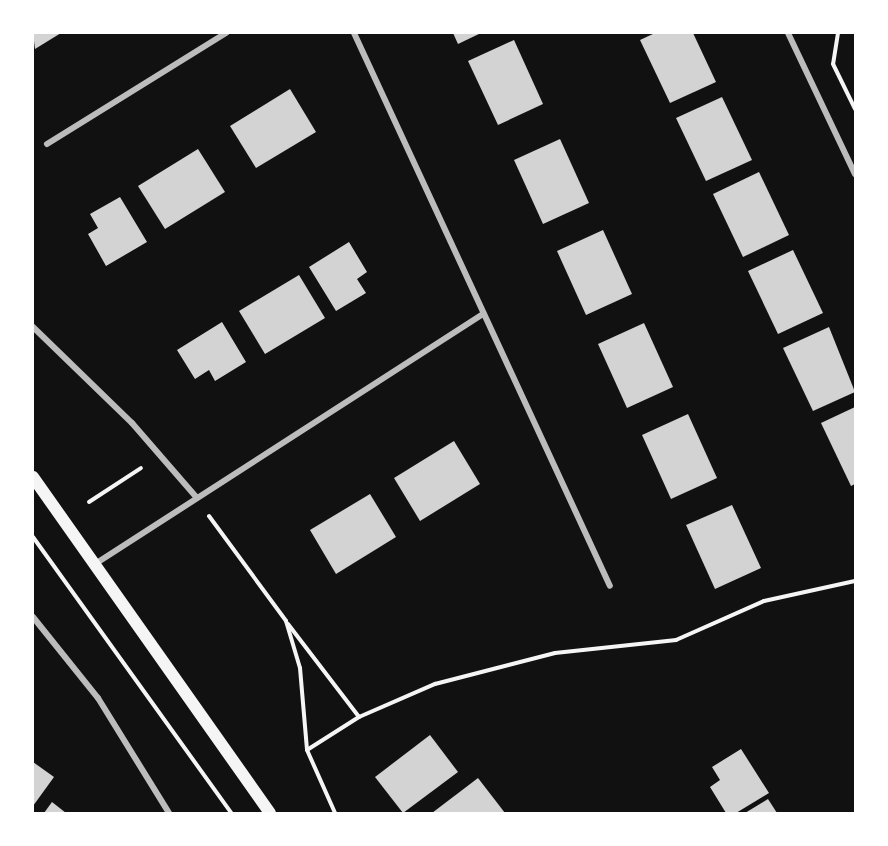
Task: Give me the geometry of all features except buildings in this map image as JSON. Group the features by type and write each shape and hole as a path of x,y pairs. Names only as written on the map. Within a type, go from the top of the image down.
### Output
{"main road":[{"path":"33,477 270,813"}],"street":[{"path":"47,144 226,33"},
{"path":"354,33 610,586"},
{"path":"788,33 855,174"},
{"path":"95,564 483,314"},
{"path":"33,327 132,423 197,498"},
{"path":"33,617 98,698 169,813"}],"path":[{"path":"838,33 833,64 855,109"},
{"path":"89,502 145,466"},
{"path":"197,498 359,717"},
{"path":"33,537 231,813"},
{"path":"307,750 359,717 493,667 603,645 676,640 764,601 855,581"},
{"path":"286,621 300,668 307,750 335,813"}]}
